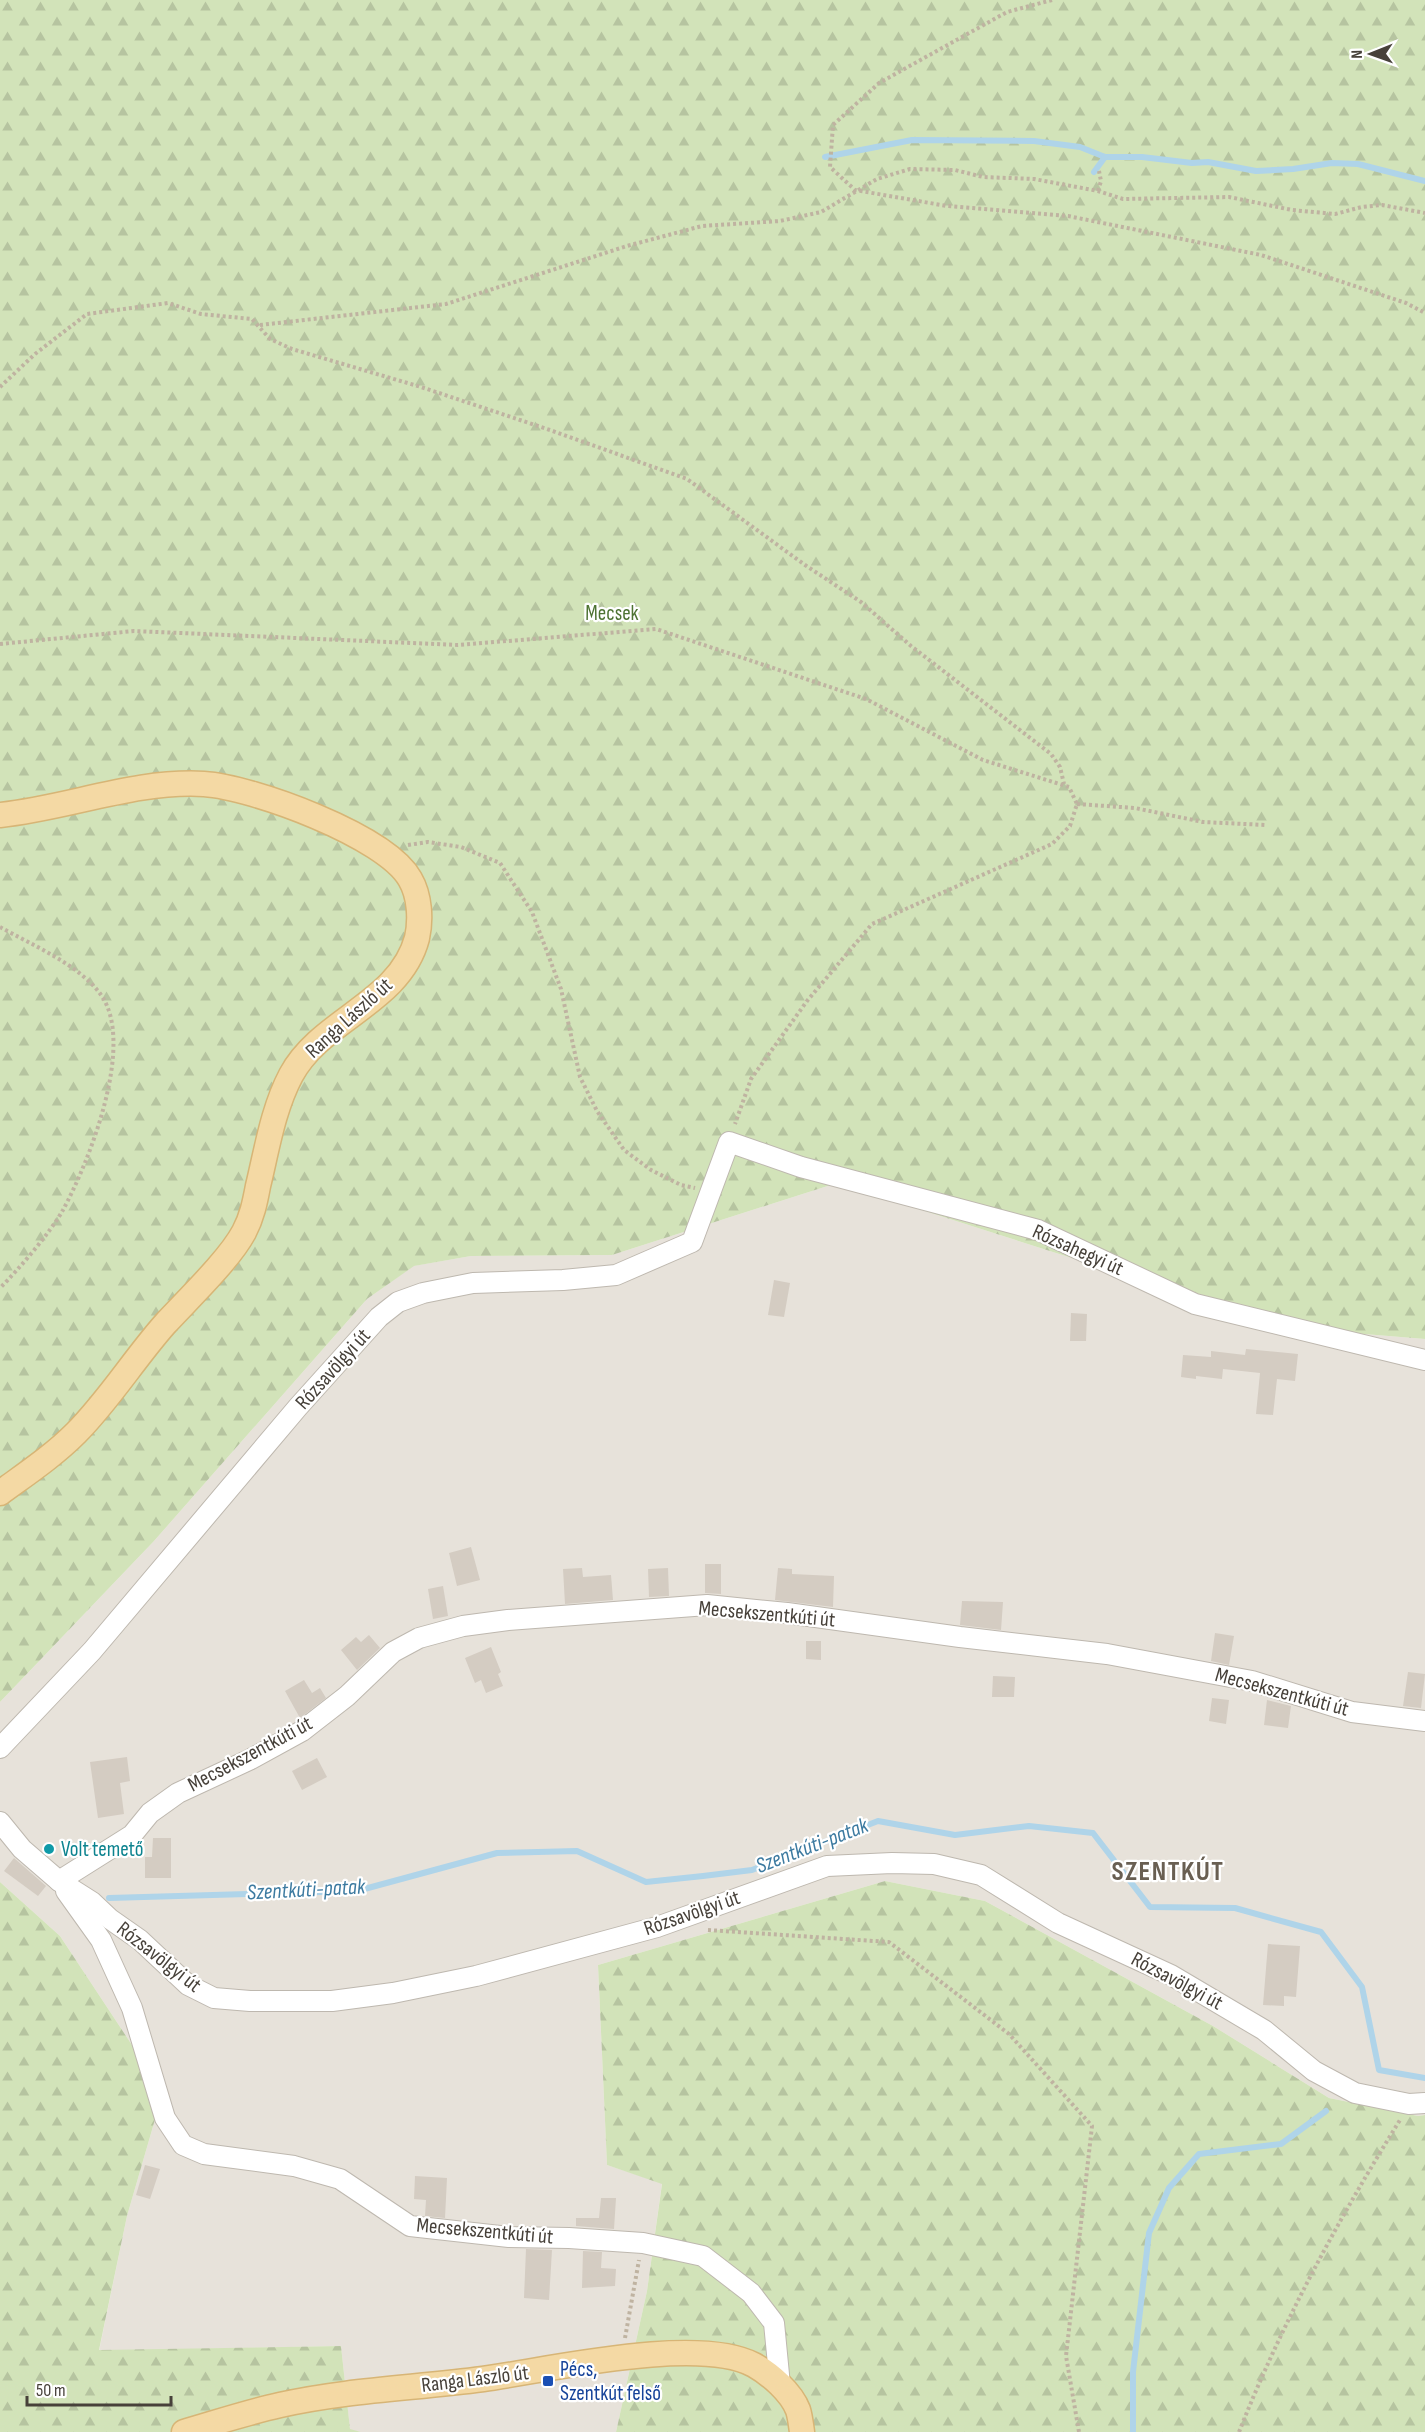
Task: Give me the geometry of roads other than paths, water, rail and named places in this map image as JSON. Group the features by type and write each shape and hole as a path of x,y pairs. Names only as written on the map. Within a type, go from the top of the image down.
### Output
{"main road":[{"name":"Ranga László út","path":"0,815 121,791 164,785 206,784 239,791 307,812 352,833 377,848 409,877 417,893 419,918 416,940 405,963 391,983 322,1036 292,1072 280,1097 252,1214 243,1234 228,1254 154,1336 116,1387 76,1432 0,1493"},
{"name":"Ranga László út","path":"183,2432 280,2405 371,2391 483,2379 602,2361 698,2353 726,2356 753,2364 780,2385 798,2409 802,2432"}],"street":[{"name":"Rózsavölgyi út","path":"0,1748 92,1651 298,1407 379,1317 398,1302 473,1282 563,1281 616,1275 693,1242 729,1142"},
{"name":"Rózsahegyi út","path":"729,1142 801,1167 1038,1230 1195,1304 1425,1360"},
{"name":"Mecsekszentkúti út","path":"780,2385 774,2323 751,2293 703,2256 642,2243 509,2237 410,2226 340,2179 294,2166 204,2154 183,2145 165,2118 132,2008 101,1940 59,1881 132,1835 150,1814 178,1792 249,1760 302,1731 347,1696 393,1652 419,1638 463,1626 508,1620 706,1605 787,1613 960,1637 1107,1654 1252,1681 1352,1712 1425,1721"},
{"name":"Rózsavölgyi út","path":"0,1822 22,1849 59,1881 92,1902 110,1919 140,1940 188,1985 214,1998 250,2001 332,2001 393,1993 487,1973 657,1927 827,1866 934,1864 981,1875 1058,1923 1171,1975 1264,2030 1314,2071 1354,2093 1417,2103"}],"waterway":[{"path":"825,157 912,140 1034,141 1080,147 1105,157 1208,162 1256,171 1293,169 1332,163 1358,164 1425,181"},
{"path":"1094,172 1105,157"},
{"name":"Szentkúti-patak","path":"109,1898 357,1891 497,1853 577,1851 646,1882 752,1870 878,1821 955,1835 1029,1826 1093,1833 1150,1907 1235,1908 1321,1932 1362,1987 1379,2070 1425,2078"},
{"path":"1133,2432 1133,2372 1149,2233 1169,2188 1199,2154 1281,2144 1326,2111"}],"place":[{"name":"Volt temető","path":"49,1849"},
{"name":"Pécs, Szentkút felső","path":"548,2381"}],"district":[{"name":"SZENTKÚT","path":"1168,1872"}],"park label":[{"name":"Mecsek","path":"612,613"}]}
